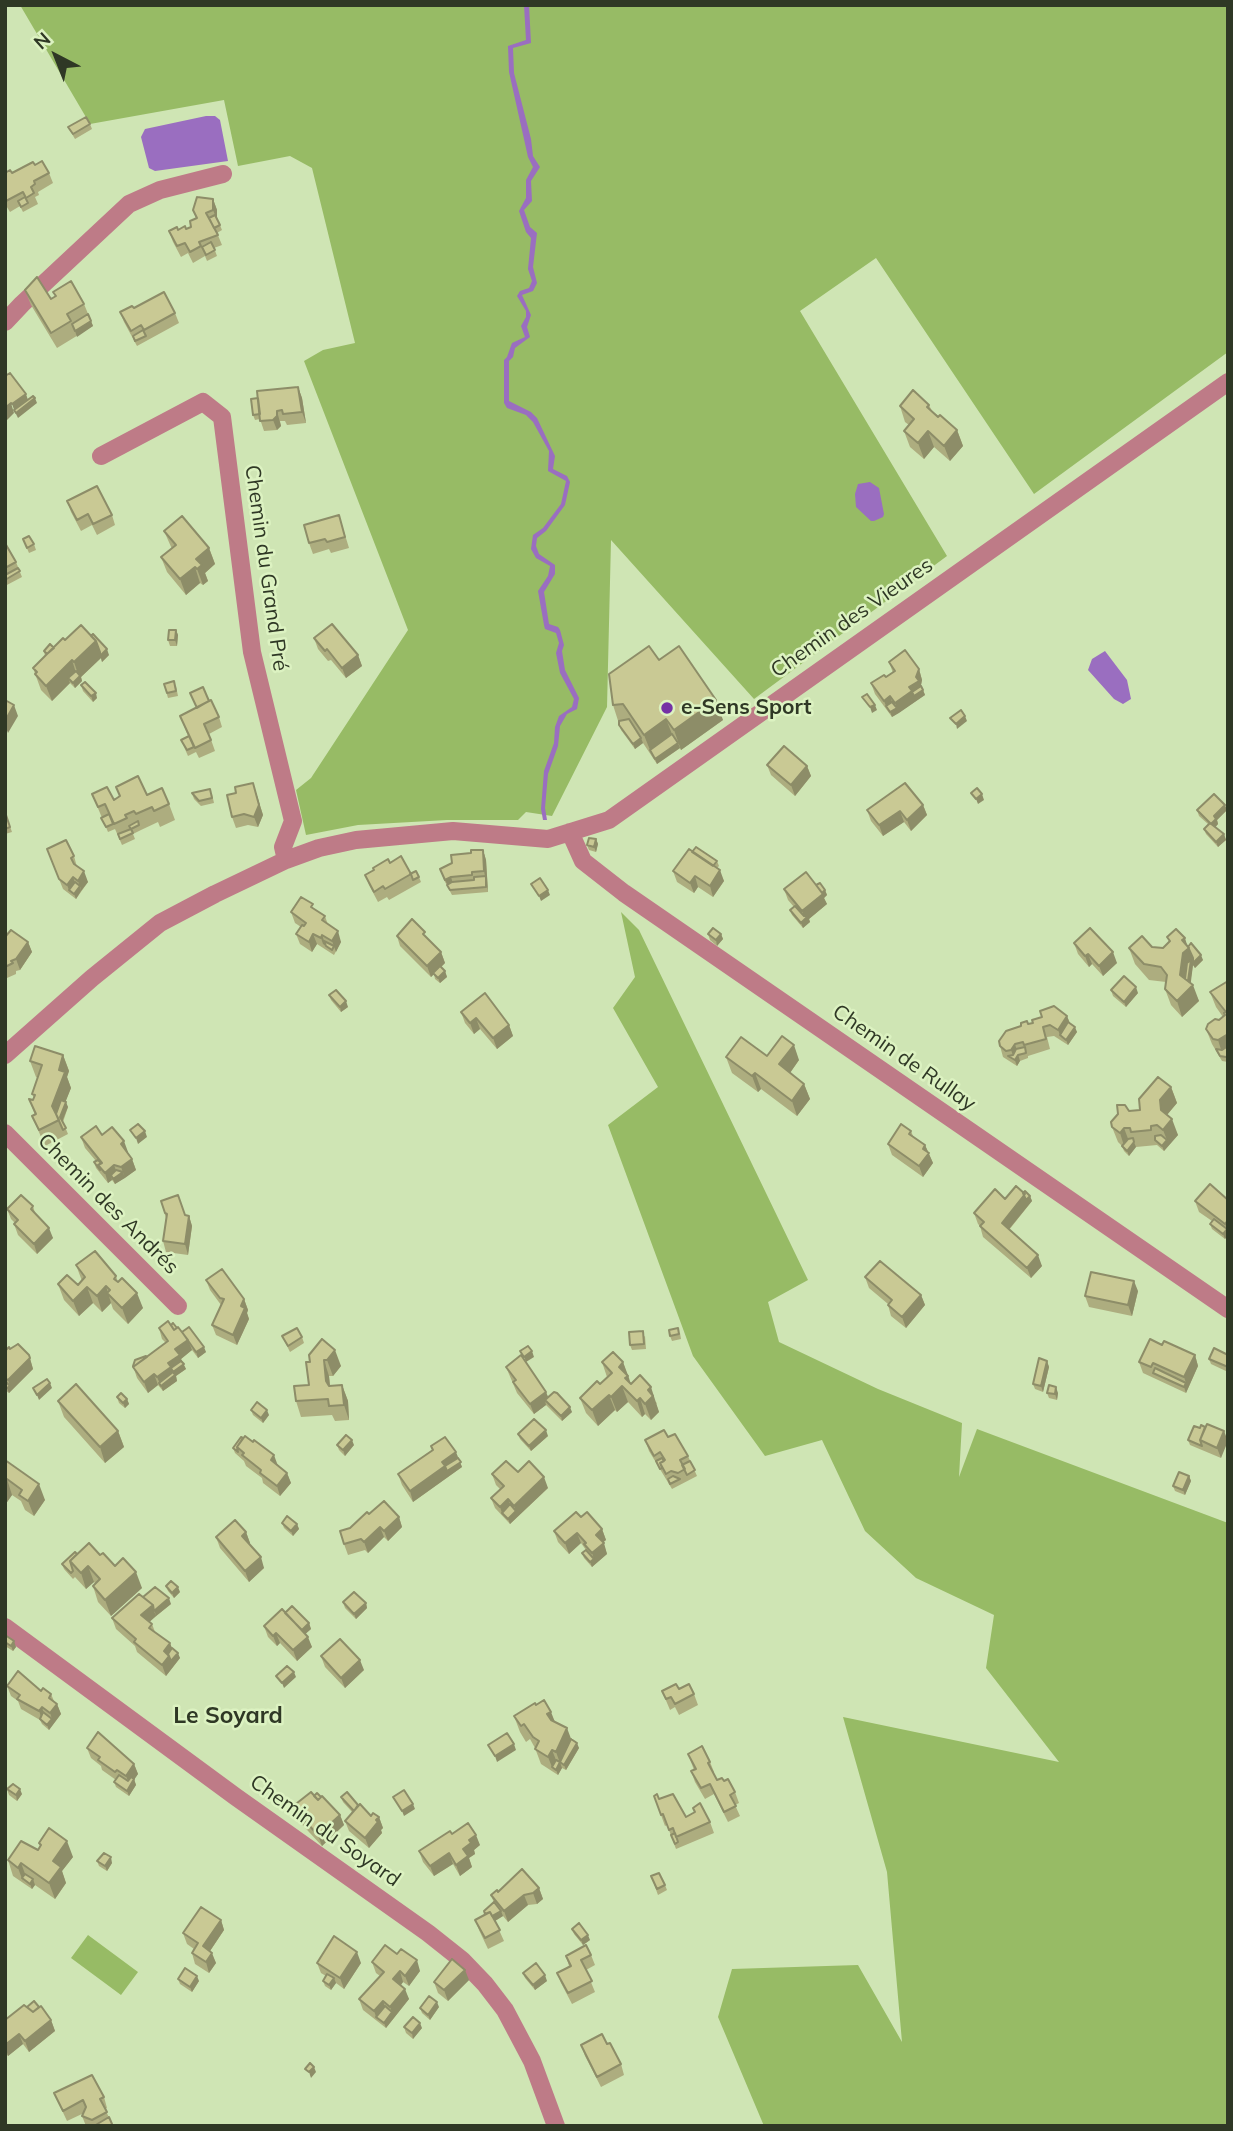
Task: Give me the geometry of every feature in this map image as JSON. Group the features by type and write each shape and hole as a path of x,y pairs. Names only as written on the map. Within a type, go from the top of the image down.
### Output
{"street":[{"path":"5,322 129,204 160,190 223,174"},
{"name":"Chemin des Vieures","path":"5,1055 92,978 160,923 286,860 319,848 356,840 453,831 548,839 609,820 1228,382"},
{"name":"Chemin du Grand Pré","path":"101,456 204,402 222,417 252,652 293,821 283,847 286,860"},
{"name":"Chemin de Rullay","path":"570,832 583,861 624,893 1228,1309"},
{"name":"Chemin des Andrés","path":"5,1133 178,1306"},
{"name":"Chemin du Soyard","path":"5,1627 462,1960 505,2010 532,2061 556,2126"}],"green space":[{"path":"20,5 1228,5 1228,352 1034,494 876,258 800,311 947,556 754,699 611,540 607,707 552,816 526,812 518,820 447,820 358,825 306,835 296,790 311,778 408,630 304,361 323,350 355,343 312,168 290,156 238,166 224,100 90,124"},
{"path":"621,912 639,930 808,1280 768,1302 779,1342 878,1389 962,1423 959,1477 977,1429 1228,1523 1228,2126 764,2126 718,2017 732,1969 858,1965 902,2042 887,1872 843,1717 1059,1762 986,1668 994,1615 916,1578 865,1531 822,1440 765,1456 693,1356 608,1125 658,1087 613,1008 635,977"},
{"path":"88,1935 138,1972 121,1995 71,1958"}],"shaded area":[{"path":"524,5 529,5 531,43 513,48 514,73 533,156 540,167 531,181 532,201 524,210 530,227 537,233 533,267 537,283 533,291 522,295 531,315 527,327 530,337 515,348 509,361 509,401 537,418 555,456 553,469 567,476 570,482 565,505 546,531 537,538 536,546 539,554 555,565 555,574 544,592 549,624 560,630 564,645 562,651 565,670 579,698 577,709 567,714 560,726 558,746 548,774 545,808 547,820 543,820 541,809 544,771 554,743 559,716 572,707 574,699 560,673 556,633 545,629 544,625 538,591 548,576 550,566 536,558 531,549 533,535 543,528 561,504 566,481 548,471 549,451 533,422 526,415 507,408 504,403 504,360 512,343 525,337 521,326 526,311 517,296 520,291 529,288 532,281 528,269 531,238 526,232 519,211 526,198 526,180 533,167 528,157 509,72 508,46 526,40"},
{"path":"215,116 220,120 228,161 155,171 149,168 141,137 145,129"},
{"path":"870,482 879,488 884,514 874,521 856,507 855,494 858,484"},
{"path":"1105,651 1127,680 1131,699 1123,704 1114,699 1088,670 1092,659"}],"building":[{"path":"86,117 90,124 73,134 68,127"},
{"path":"42,161 49,173 34,181 35,184 31,187 34,193 26,198 23,192 6,201 5,173 10,170 12,173 33,162 35,165"},
{"path":"25,197 28,203 21,207 18,201"},
{"path":"197,197 213,199 213,210 206,213 218,235 199,242 201,246 190,252 185,243 177,246 169,231 177,227 178,230 185,226 186,229 191,227 190,221 197,218 193,210"},
{"path":"215,215 220,225 214,228 209,218"},
{"path":"211,242 215,250 206,255 202,247"},
{"path":"37,277 51,299 56,296 53,292 71,281 84,304 67,314 71,321 51,333 25,290"},
{"path":"164,292 175,313 144,330 141,325 131,331 120,312 132,306 134,308"},
{"path":"88,314 91,321 75,331 72,324"},
{"path":"143,330 146,336 135,341 133,336"},
{"path":"10,373 26,394 5,408 5,376"},
{"path":"298,387 302,412 283,414 282,410 277,411 273,420 260,421 257,391"},
{"path":"913,390 938,417 940,415 957,430 944,446 928,431 918,443 904,431 914,419 900,406"},
{"path":"33,396 35,398 16,413 14,410"},
{"path":"258,398 260,414 253,415 251,399"},
{"path":"97,486 112,515 93,524 88,514 77,520 67,501"},
{"path":"339,515 345,537 309,543 304,525"},
{"path":"182,516 209,548 196,559 202,565 180,579 161,557 176,545 164,531"},
{"path":"29,536 34,544 27,548 23,539"},
{"path":"5,543 16,562 5,568"},
{"path":"18,568 20,571 5,580 5,575"},
{"path":"332,624 358,655 342,668 314,638"},
{"path":"81,625 96,641 46,686 33,668 63,638 65,640"},
{"path":"169,630 176,630 175,640 168,640"},
{"path":"93,634 107,649 100,656 96,641 91,636"},
{"path":"50,644 54,648 47,654 44,651"},
{"name":"e-Sens Sport","path":"649,646 659,660 679,646 716,700 674,730 666,719 644,735 623,704 613,705 609,674"},
{"path":"905,650 919,669 916,677 919,681 909,687 912,691 895,703 890,696 884,701 871,683 895,671 889,662"},
{"path":"76,671 80,676 73,683 68,678"},
{"path":"174,681 176,691 167,693 164,684"},
{"path":"85,682 96,693 91,696 81,685"},
{"path":"921,686 923,690 914,696 912,692"},
{"path":"203,687 209,701 197,708 190,693"},
{"path":"867,694 875,705 870,707 862,697"},
{"path":"5,700 14,705 5,721"},
{"path":"211,700 219,717 204,724 211,740 195,748 180,716"},
{"path":"892,702 897,708 890,712 886,706"},
{"path":"961,710 965,716 956,724 950,718"},
{"path":"629,719 641,738 633,744 619,725 619,721"},
{"path":"672,734 678,743 655,759 650,750"},
{"path":"189,736 194,747 187,750 181,740"},
{"path":"784,746 807,766 791,785 767,765"},
{"path":"138,776 147,795 162,788 169,804 154,811 152,807 136,814 134,811 114,824 105,804 98,807 92,794 107,787 114,800 120,796 116,787"},
{"path":"253,783 259,805 254,817 244,814 232,817 227,795 236,793 235,787"},
{"path":"905,783 923,805 907,820 900,811 879,825 867,810"},
{"path":"977,788 982,794 976,799 971,793"},
{"path":"210,789 212,798 199,801 192,793"},
{"path":"1214,794 1225,805 1214,816 1216,819 1211,824 1197,810"},
{"path":"5,812 10,827 5,829"},
{"path":"109,814 113,824 106,827 101,818"},
{"path":"138,821 139,825 131,829 129,826"},
{"path":"1210,823 1224,834 1216,842 1204,829"},
{"path":"131,829 133,833 120,839 118,834"},
{"path":"589,838 596,839 594,847 587,845"},
{"path":"66,840 74,856 71,858 74,864 84,871 78,881 73,877 67,885 59,879 47,849"},
{"path":"696,847 717,861 713,866 692,852"},
{"path":"689,849 720,870 710,886 695,876 690,883 673,871"},
{"path":"471,850 483,850 484,871 445,880 440,869 452,863 451,855 471,853"},
{"path":"401,856 411,874 385,889 383,886 374,892 365,875 388,859 390,863"},
{"path":"416,871 419,877 413,880 410,874"},
{"path":"806,872 823,894 802,911 784,889"},
{"path":"486,876 486,887 450,890 447,885 452,882"},
{"path":"540,878 548,890 539,896 531,884"},
{"path":"75,882 80,886 74,894 69,890"},
{"path":"820,883 825,890 822,893 816,885"},
{"path":"301,897 313,904 311,907 325,916 322,920 338,931 332,941 322,935 321,938 313,934 309,942 296,934 306,923 291,912"},
{"path":"795,906 804,916 808,916 801,923 790,910"},
{"path":"412,919 441,952 427,966 397,936"},
{"path":"713,928 721,934 716,940 708,934"},
{"path":"1090,928 1113,952 1099,966 1088,954 1085,956 1074,943"},
{"path":"1176,929 1185,938 1182,940 1189,948 1183,953 1180,975 1193,985 1177,1001 1165,989 1167,975 1161,967 1144,964 1129,948 1142,936 1152,947 1163,948 1170,941 1167,937"},
{"path":"11,930 28,942 16,959 11,961 13,963 5,967 5,937"},
{"path":"324,941 334,946 332,950 326,946"},
{"path":"1191,943 1201,955 1193,963 1188,947"},
{"path":"1191,960 1188,981 1185,979 1187,963"},
{"path":"440,966 445,971 438,978 433,973"},
{"path":"1124,976 1136,987 1124,1002 1111,990"},
{"path":"1228,981 1228,1034 1218,1040 1213,1039 1206,1029 1208,1024 1215,1019 1219,1020 1226,1012 1210,992"},
{"path":"336,990 346,1001 340,1007 329,995"},
{"path":"485,993 509,1025 493,1038 476,1018 470,1023 461,1012"},
{"path":"1054,1006 1067,1016 1058,1030 1050,1025 1043,1027 1046,1039 1024,1045 1023,1042 1015,1044 1011,1050 1006,1051 1000,1046 999,1041 1006,1031 1027,1021 1028,1024 1033,1023 1032,1020 1042,1017 1040,1011"},
{"path":"1068,1022 1075,1027 1066,1040 1060,1035"},
{"path":"782,1036 794,1045 779,1064 804,1084 792,1101 755,1073 752,1076 726,1057 741,1037 767,1056"},
{"path":"35,1046 63,1055 59,1070 65,1072 52,1106 59,1120 39,1130 32,1116 36,1114 29,1099 33,1100 35,1095 32,1094 42,1065 30,1061"},
{"path":"1228,1046 1228,1056 1220,1056 1216,1049 1222,1050"},
{"path":"1025,1047 1026,1053 1018,1055 1015,1060 1008,1056 1013,1055 1016,1049"},
{"path":"1158,1077 1171,1087 1160,1100 1161,1110 1172,1119 1163,1130 1157,1125 1151,1126 1151,1130 1131,1132 1130,1128 1124,1128 1120,1133 1112,1127 1111,1122 1118,1114 1117,1105 1125,1105 1129,1111 1140,1110 1139,1099"},
{"path":"61,1100 66,1102 60,1117 66,1128 63,1130 56,1114"},
{"path":"138,1124 145,1131 136,1138 130,1130"},
{"path":"901,1124 911,1131 909,1134 925,1145 923,1149 929,1153 919,1166 888,1144"},
{"path":"96,1126 102,1135 112,1127 124,1141 121,1144 132,1159 121,1167 114,1165 105,1173 98,1165 102,1163 81,1137"},
{"path":"1161,1135 1167,1140 1162,1146 1155,1140 1155,1136"},
{"path":"1133,1138 1134,1142 1127,1151 1122,1146 1128,1139"},
{"path":"116,1170 123,1172 113,1179 111,1175"},
{"path":"1210,1184 1228,1200 1228,1220 1225,1224 1195,1201"},
{"path":"1016,1186 1025,1194 1002,1223 1038,1255 1027,1268 980,1226 984,1222 974,1213 995,1189 1005,1199"},
{"path":"21,1195 49,1228 34,1244 14,1224 18,1220 7,1209"},
{"path":"178,1195 185,1215 189,1216 185,1244 163,1241 167,1214 161,1201"},
{"path":"1214,1219 1227,1229 1223,1234 1210,1224"},
{"path":"95,1251 116,1276 114,1279 118,1282 122,1278 137,1293 122,1308 107,1293 110,1290 106,1286 97,1296 87,1287 73,1301 58,1284 67,1275 78,1285 85,1277 76,1265"},
{"path":"880,1261 921,1295 902,1317 888,1305 892,1300 865,1277"},
{"path":"222,1269 244,1299 241,1306 245,1308 233,1335 212,1325 224,1299 220,1298 206,1280"},
{"path":"1091,1272 1134,1281 1128,1305 1085,1296"},
{"path":"168,1321 174,1330 178,1327 188,1340 175,1349 180,1355 168,1363 171,1367 157,1377 154,1374 144,1382 133,1367 168,1341 159,1328"},
{"path":"189,1327 204,1347 196,1352 182,1332"},
{"path":"297,1328 302,1337 288,1346 282,1336"},
{"path":"678,1328 679,1334 670,1336 669,1330"},
{"path":"643,1331 644,1344 630,1345 629,1332"},
{"path":"322,1339 335,1350 324,1360 326,1381 329,1386 342,1385 344,1405 329,1406 328,1399 296,1401 294,1386 309,1385 306,1362 310,1362 309,1355"},
{"path":"1150,1339 1162,1345 1164,1341 1195,1355 1184,1377 1153,1363 1151,1367 1139,1362"},
{"path":"18,1344 30,1358 8,1380 5,1378 5,1351"},
{"path":"528,1346 532,1351 524,1357 520,1351"},
{"path":"1214,1348 1228,1355 1228,1367 1209,1359"},
{"path":"613,1352 623,1362 619,1367 628,1376 625,1378 631,1384 640,1375 651,1387 648,1390 653,1396 645,1404 640,1398 637,1401 622,1386 592,1410 580,1398 597,1381 600,1384 612,1373 602,1362"},
{"path":"521,1355 546,1392 530,1404 513,1382 516,1380 506,1367"},
{"path":"147,1357 133,1367 135,1360"},
{"path":"1039,1358 1047,1361 1041,1386 1033,1384"},
{"path":"181,1361 184,1364 173,1372 171,1368"},
{"path":"1155,1368 1186,1383 1184,1387 1153,1373"},
{"path":"173,1372 175,1375 161,1386 159,1383"},
{"path":"47,1379 50,1383 37,1395 33,1388"},
{"path":"76,1384 118,1431 100,1447 58,1401"},
{"path":"1049,1385 1056,1387 1055,1394 1047,1393"},
{"path":"554,1392 570,1407 561,1416 545,1400"},
{"path":"121,1393 127,1399 123,1403 117,1397"},
{"path":"257,1402 267,1410 261,1418 251,1410"},
{"path":"534,1419 546,1430 529,1446 518,1434"},
{"path":"1207,1424 1224,1431 1217,1448 1200,1440"},
{"path":"1201,1425 1205,1427 1200,1440 1202,1446 1188,1440 1194,1426 1200,1428"},
{"path":"664,1430 668,1437 675,1434 688,1456 680,1460 685,1469 678,1473 671,1471 666,1474 660,1463 665,1460 660,1452 654,1456 645,1440"},
{"path":"346,1435 352,1440 343,1450 337,1445"},
{"path":"245,1436 274,1455 271,1460 287,1473 277,1486 242,1455 244,1453 237,1447"},
{"path":"241,1437 243,1438 237,1447 238,1452 233,1448"},
{"path":"445,1437 456,1452 442,1462 445,1466 410,1491 398,1474 433,1450 431,1446"},
{"path":"458,1458 461,1462 447,1471 445,1466"},
{"path":"662,1458 664,1461 660,1463 660,1469 656,1461"},
{"path":"5,1460 39,1484 28,1501 19,1495 22,1490 7,1479 5,1481"},
{"path":"506,1461 518,1472 529,1461 544,1477 514,1506 508,1499 500,1507 491,1498 504,1486 492,1474"},
{"path":"690,1461 695,1470 687,1475 682,1465"},
{"path":"1179,1472 1189,1476 1183,1490 1173,1486"},
{"path":"673,1476 680,1479 670,1484 668,1479"},
{"path":"384,1501 399,1517 384,1531 380,1527 364,1542 361,1539 344,1544 340,1531 350,1528"},
{"path":"510,1504 516,1511 508,1519 502,1513"},
{"path":"576,1512 581,1517 587,1512 602,1529 596,1535 604,1543 592,1553 577,1533 565,1543 554,1531"},
{"path":"287,1516 297,1524 291,1531 282,1523"},
{"path":"235,1520 246,1532 242,1536 261,1557 245,1571 216,1537"},
{"path":"89,1543 115,1566 123,1558 136,1572 105,1600 93,1586 100,1579 88,1566 81,1573 70,1561"},
{"path":"586,1550 594,1559 590,1562 582,1553"},
{"path":"75,1552 77,1554 70,1561 73,1571 71,1573 62,1564"},
{"path":"171,1581 178,1587 172,1593 166,1586"},
{"path":"155,1587 169,1598 154,1611 153,1605 143,1597"},
{"path":"354,1592 366,1603 354,1614 343,1602"},
{"path":"139,1594 153,1605 141,1615 152,1624 149,1628 170,1643 164,1651 169,1656 162,1665 134,1642 136,1639 112,1618"},
{"path":"292,1606 309,1623 302,1630 285,1613"},
{"path":"282,1609 308,1637 293,1650 276,1633 273,1636 264,1626"},
{"path":"5,1635 14,1641 11,1646 5,1642"},
{"path":"340,1639 360,1660 341,1678 321,1656"},
{"path":"172,1648 178,1653 171,1661 168,1654"},
{"path":"287,1666 294,1672 282,1683 276,1676"},
{"path":"18,1671 41,1691 43,1688 51,1694 49,1698 57,1704 50,1713 42,1707 39,1711 17,1699 20,1695 7,1686"},
{"path":"676,1684 679,1689 689,1684 694,1694 675,1704 671,1697 666,1699 662,1691"},
{"path":"544,1700 551,1712 547,1714 551,1720 567,1728 556,1752 552,1750 548,1757 535,1749 539,1741 524,1724 521,1726 514,1716"},
{"path":"43,1712 52,1719 47,1725 40,1719"},
{"path":"98,1732 134,1764 126,1776 98,1760 100,1757 87,1748"},
{"path":"507,1733 514,1744 495,1756 488,1745"},
{"path":"571,1739 577,1743 564,1765 560,1762"},
{"path":"702,1746 717,1780 728,1779 735,1792 730,1795 736,1806 724,1812 710,1784 701,1788 691,1771 696,1769 688,1754"},
{"path":"556,1760 560,1762 556,1770 552,1767"},
{"path":"119,1775 128,1781 131,1777 134,1779 127,1791 114,1782"},
{"path":"13,1784 20,1789 16,1795 7,1789"},
{"path":"404,1790 413,1804 402,1811 393,1797"},
{"path":"311,1792 318,1800 322,1796 340,1815 318,1835 292,1807"},
{"path":"347,1792 358,1805 354,1811 341,1797"},
{"path":"657,1794 659,1799 673,1794 686,1817 695,1812 693,1808 700,1803 710,1822 676,1837 673,1828 669,1830 663,1814 661,1815 654,1796"},
{"path":"360,1804 371,1816 373,1813 379,1817 365,1838 345,1821"},
{"path":"468,1823 476,1835 463,1849 468,1856 456,1865 449,1853 430,1866 419,1851"},
{"path":"49,1828 67,1841 53,1861 61,1867 49,1883 21,1863 18,1868 8,1860 21,1841 38,1850 41,1845 39,1843"},
{"path":"675,1833 678,1842 675,1844 671,1835"},
{"path":"104,1853 111,1857 105,1866 97,1861"},
{"path":"522,1869 539,1888 524,1895 504,1911 491,1895 497,1890 498,1892"},
{"path":"659,1873 665,1885 657,1889 651,1876"},
{"path":"25,1874 33,1879 30,1884 22,1878"},
{"path":"494,1902 501,1911 492,1916 490,1912 485,1914 484,1911"},
{"path":"201,1907 221,1920 203,1946 212,1953 206,1962 192,1953 198,1943 183,1933"},
{"path":"490,1912 500,1930 485,1938 475,1920"},
{"path":"579,1923 588,1935 581,1940 572,1929"},
{"path":"334,1936 357,1952 340,1978 317,1963"},
{"path":"385,1945 397,1954 401,1949 417,1960 405,1976 400,1971 393,1979 405,1989 390,2007 383,2001 374,2011 359,1999 384,1972 372,1962"},
{"path":"586,1945 591,1955 581,1960 592,1981 568,1993 557,1973 571,1966 566,1956"},
{"path":"452,1959 465,1970 444,1990 434,1982"},
{"path":"536,1963 545,1975 533,1985 523,1973"},
{"path":"185,1968 197,1976 190,1987 178,1979"},
{"path":"327,1974 334,1978 329,1985 323,1981"},
{"path":"429,1996 437,2002 428,2015 420,2008"},
{"path":"34,2001 39,2007 33,2012 27,2007"},
{"path":"24,2005 33,2012 41,2006 51,2020 25,2041 19,2034 5,2045 5,2020"},
{"path":"385,2006 392,2012 384,2023 376,2017"},
{"path":"413,2017 420,2023 412,2033 404,2027"},
{"path":"602,2034 621,2064 597,2077 581,2045"},
{"path":"310,2063 314,2067 309,2072 305,2069"},
{"path":"92,2075 104,2097 100,2099 107,2112 92,2120 82,2116 86,2107 83,2100 63,2111 54,2093"},
{"path":"109,2117 112,2124 110,2126 94,2126"}],"place":[{"name":"e-Sens Sport","path":"667,708"}],"district":[{"name":"Le Soyard","path":"228,1716"}]}
